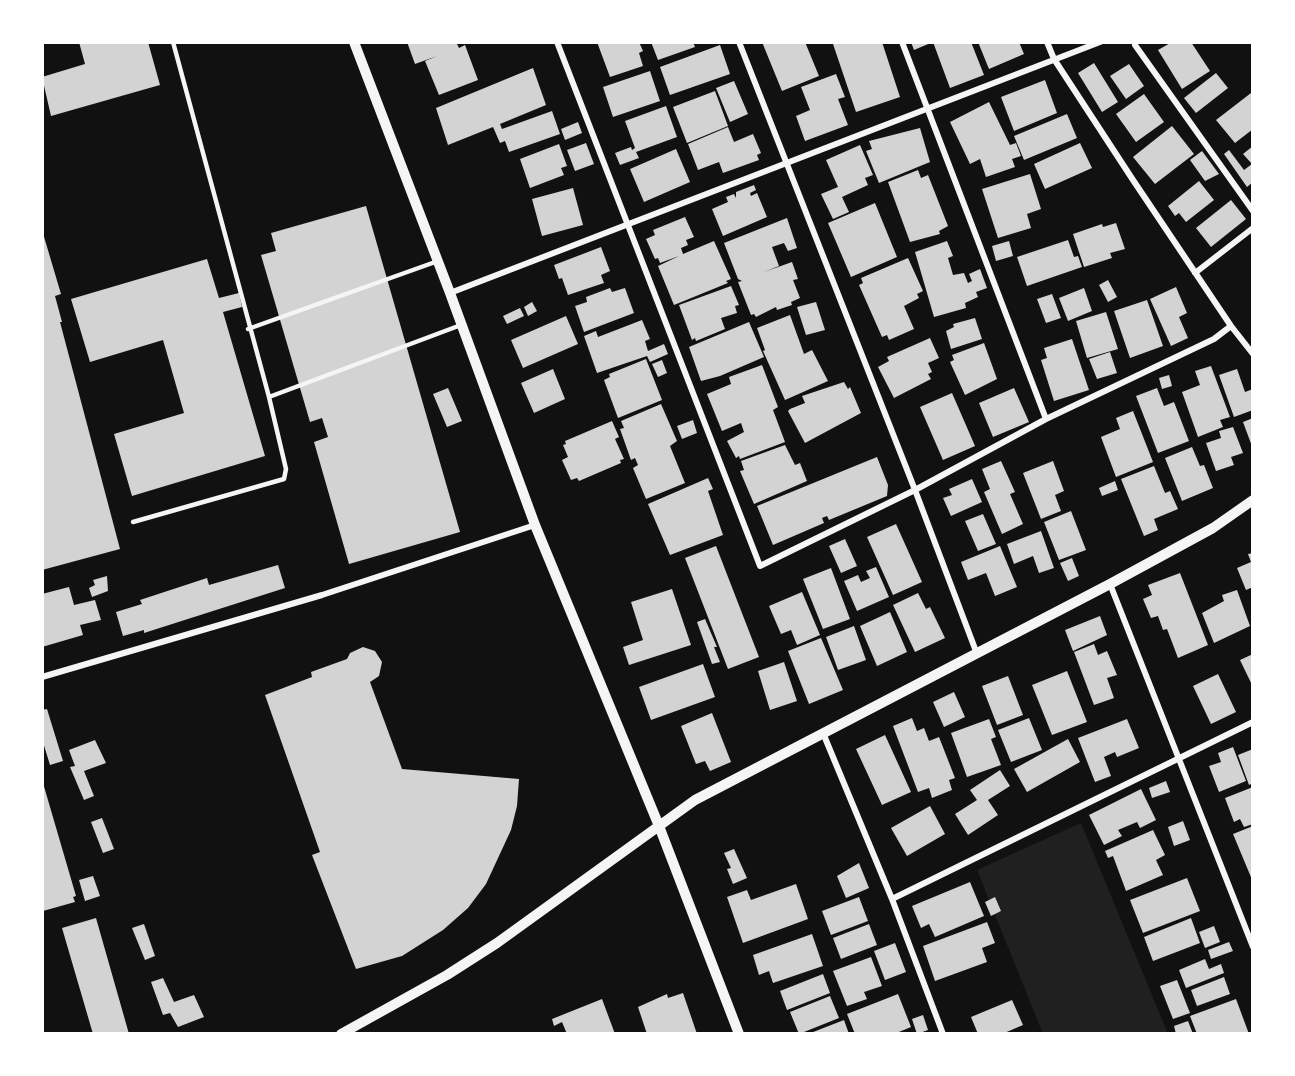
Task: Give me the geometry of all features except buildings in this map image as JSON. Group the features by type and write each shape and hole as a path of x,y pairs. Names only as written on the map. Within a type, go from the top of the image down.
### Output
{"street":[{"path":"354,42 536,525 659,826 739,1034"},
{"path":"557,42 760,566 915,490 1046,419 1214,339 1231,326"},
{"path":"739,42 977,654"},
{"path":"902,42 1046,419"},
{"path":"1047,42 1054,59 1195,273 1253,354"},
{"path":"450,293 1100,42"},
{"path":"1137,43 1253,211"},
{"path":"1195,273 1253,228"},
{"path":"341,1034 447,975 497,943 695,800 1110,584 1213,528 1253,500"},
{"path":"42,677 322,595 536,525"},
{"path":"1110,584 1253,947"},
{"path":"892,898 1253,722"},
{"path":"823,733 892,898 943,1034"}],"lane":[{"path":"132,522 284,479 286,469 269,397 173,42"},
{"path":"249,329 438,261"},
{"path":"269,397 461,325"}],"shaded area":[{"path":"1081,823 1168,1034 1043,1034 977,870"}]}
